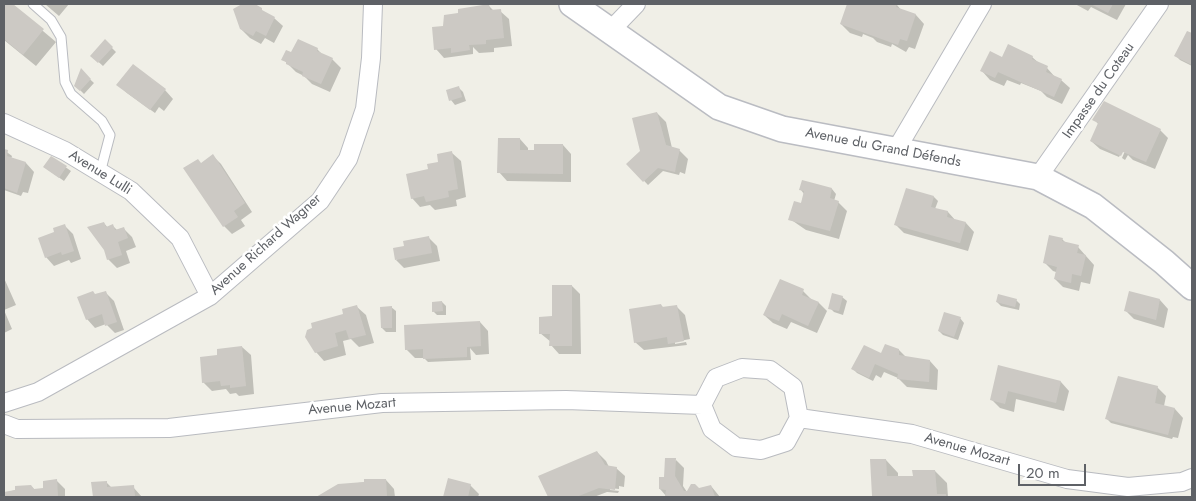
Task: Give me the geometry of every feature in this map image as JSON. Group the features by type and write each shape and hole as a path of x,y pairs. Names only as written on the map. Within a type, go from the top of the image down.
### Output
{"street":[{"name":"Avenue Richard Wagner","path":"4,403 38,392 210,296 320,202 348,159 365,109 371,58 373,4"},
{"name":"Avenue du Grand Défends","path":"572,4 719,108 782,129 1038,177 1093,206 1164,262 1192,287"},
{"path":"611,30 636,4"},
{"path":"896,150 982,4"},
{"name":"Impasse du Coteau","path":"1038,177 1159,4"},
{"name":"Avenue Lulli","path":"4,123 65,151 131,191 180,238 210,296"},
{"path":"742,368 770,370 793,387 799,418 786,442 761,450 736,447 712,429 702,405 716,378 742,368"},
{"name":"Avenue Mozart","path":"4,424 17,429 169,428 382,403 566,400 702,405"},
{"name":"Avenue Mozart","path":"799,418 912,434 1067,479 1128,486 1182,482 1192,478"}],"lane":[{"path":"33,4 51,20 61,37 65,82 71,94 102,121 110,135 100,172"}],"building":[{"path":"4,4 13,4 44,29 23,55 4,39"},
{"path":"242,4 255,4 275,17 266,36 256,31 253,36 240,29 233,9"},
{"path":"489,4 490,10 501,9 504,38 486,40 486,44 469,45 470,50 451,53 451,48 434,50 432,27 443,26 444,15 458,13 458,9"},
{"path":"847,4 897,4 896,7 916,14 907,41 900,39 898,45 840,24"},
{"path":"1091,4 1113,4 1108,13"},
{"path":"1187,31 1192,33 1192,65 1174,56"},
{"path":"105,39 113,47 98,63 90,56"},
{"path":"298,39 318,48 317,51 333,58 321,84 302,76 303,72 281,60 286,50 291,52"},
{"path":"1008,44 1033,56 1032,59 1048,66 1046,72 1062,79 1054,97 998,72 995,78 980,71 990,51 1002,57"},
{"path":"133,64 166,89 150,110 116,85"},
{"path":"81,68 91,79 80,91 74,86"},
{"path":"459,86 462,97 449,101 446,90"},
{"path":"1104,101 1161,129 1146,162 1123,152 1121,156 1090,141 1098,123 1092,120"},
{"path":"657,112 666,145 680,149 675,172 658,168 643,182 626,164 640,151 632,118"},
{"path":"498,138 520,138 520,150 534,150 534,144 563,144 563,174 497,173"},
{"path":"4,149 8,150 7,156 26,162 17,193 4,188"},
{"path":"452,151 458,189 448,191 449,197 426,202 424,196 411,199 406,174 428,169 427,164 438,162 437,154"},
{"path":"213,154 245,203 234,211 238,217 223,227 183,168 198,159 201,163"},
{"path":"51,156 67,166 59,178 43,167"},
{"path":"802,180 832,188 830,198 839,201 830,231 788,220 794,201 801,203 804,191 799,190"},
{"path":"906,188 934,196 931,207 948,211 947,217 966,222 960,243 894,225"},
{"path":"104,222 106,227 113,224 115,230 124,227 128,238 118,242 122,255 107,260 104,250 87,227"},
{"path":"65,224 74,251 62,255 61,252 45,258 38,238 54,232 53,228"},
{"path":"1049,235 1063,238 1062,241 1079,245 1077,253 1086,255 1081,276 1072,274 1071,283 1054,279 1057,267 1043,263"},
{"path":"429,236 432,253 395,260 393,248 404,246 403,241"},
{"path":"780,279 804,289 802,295 819,302 808,326 782,314 779,321 763,315"},
{"path":"552,285 572,285 572,346 549,346 550,334 539,334 539,317 552,316"},
{"path":"93,291 95,294 106,291 117,322 105,326 102,314 86,320 77,297"},
{"path":"1129,291 1160,299 1156,320 1124,311"},
{"path":"832,293 843,296 839,311 828,309"},
{"path":"998,294 1017,299 1015,307 996,302"},
{"path":"442,301 443,311 432,312 432,302"},
{"path":"661,304 662,307 677,305 684,341 668,344 667,337 634,343 629,309"},
{"path":"357,305 366,335 349,339 346,330 335,333 338,346 315,353 305,337 307,330 312,328 311,323 343,314 342,309"},
{"path":"392,306 392,328 381,328 380,307"},
{"path":"944,312 961,317 954,337 938,331"},
{"path":"480,321 481,346 467,347 467,357 423,359 423,349 405,350 404,325"},
{"path":"885,344 899,349 899,355 930,360 929,382 897,379 898,374 875,364 869,378 851,369 864,345 881,353"},
{"path":"242,346 246,386 230,388 230,385 221,386 220,381 202,383 200,357 217,355 217,349"},
{"path":"998,365 1061,381 1056,403 1008,391 1005,404 990,400"},
{"path":"1118,376 1158,386 1155,403 1175,408 1168,435 1105,419"},
{"path":"597,451 605,465 617,467 615,490 599,488 576,497 548,497 538,476"},
{"path":"665,458 676,458 675,476 684,491 687,491 691,484 695,484 699,488 711,485 715,497 665,497 666,490 659,489 659,477 664,477"},
{"path":"870,459 886,459 887,476 913,476 912,470 935,470 937,494 946,494 946,497 872,496"},
{"path":"448,478 471,484 468,497 443,497"},
{"path":"57,479 58,497 4,497 4,492 15,490 15,486 31,485 34,489 43,488 43,481"},
{"path":"364,479 386,479 387,497 316,497 338,484 364,482"},
{"path":"107,481 107,487 134,485 135,497 93,497 91,482"}]}
